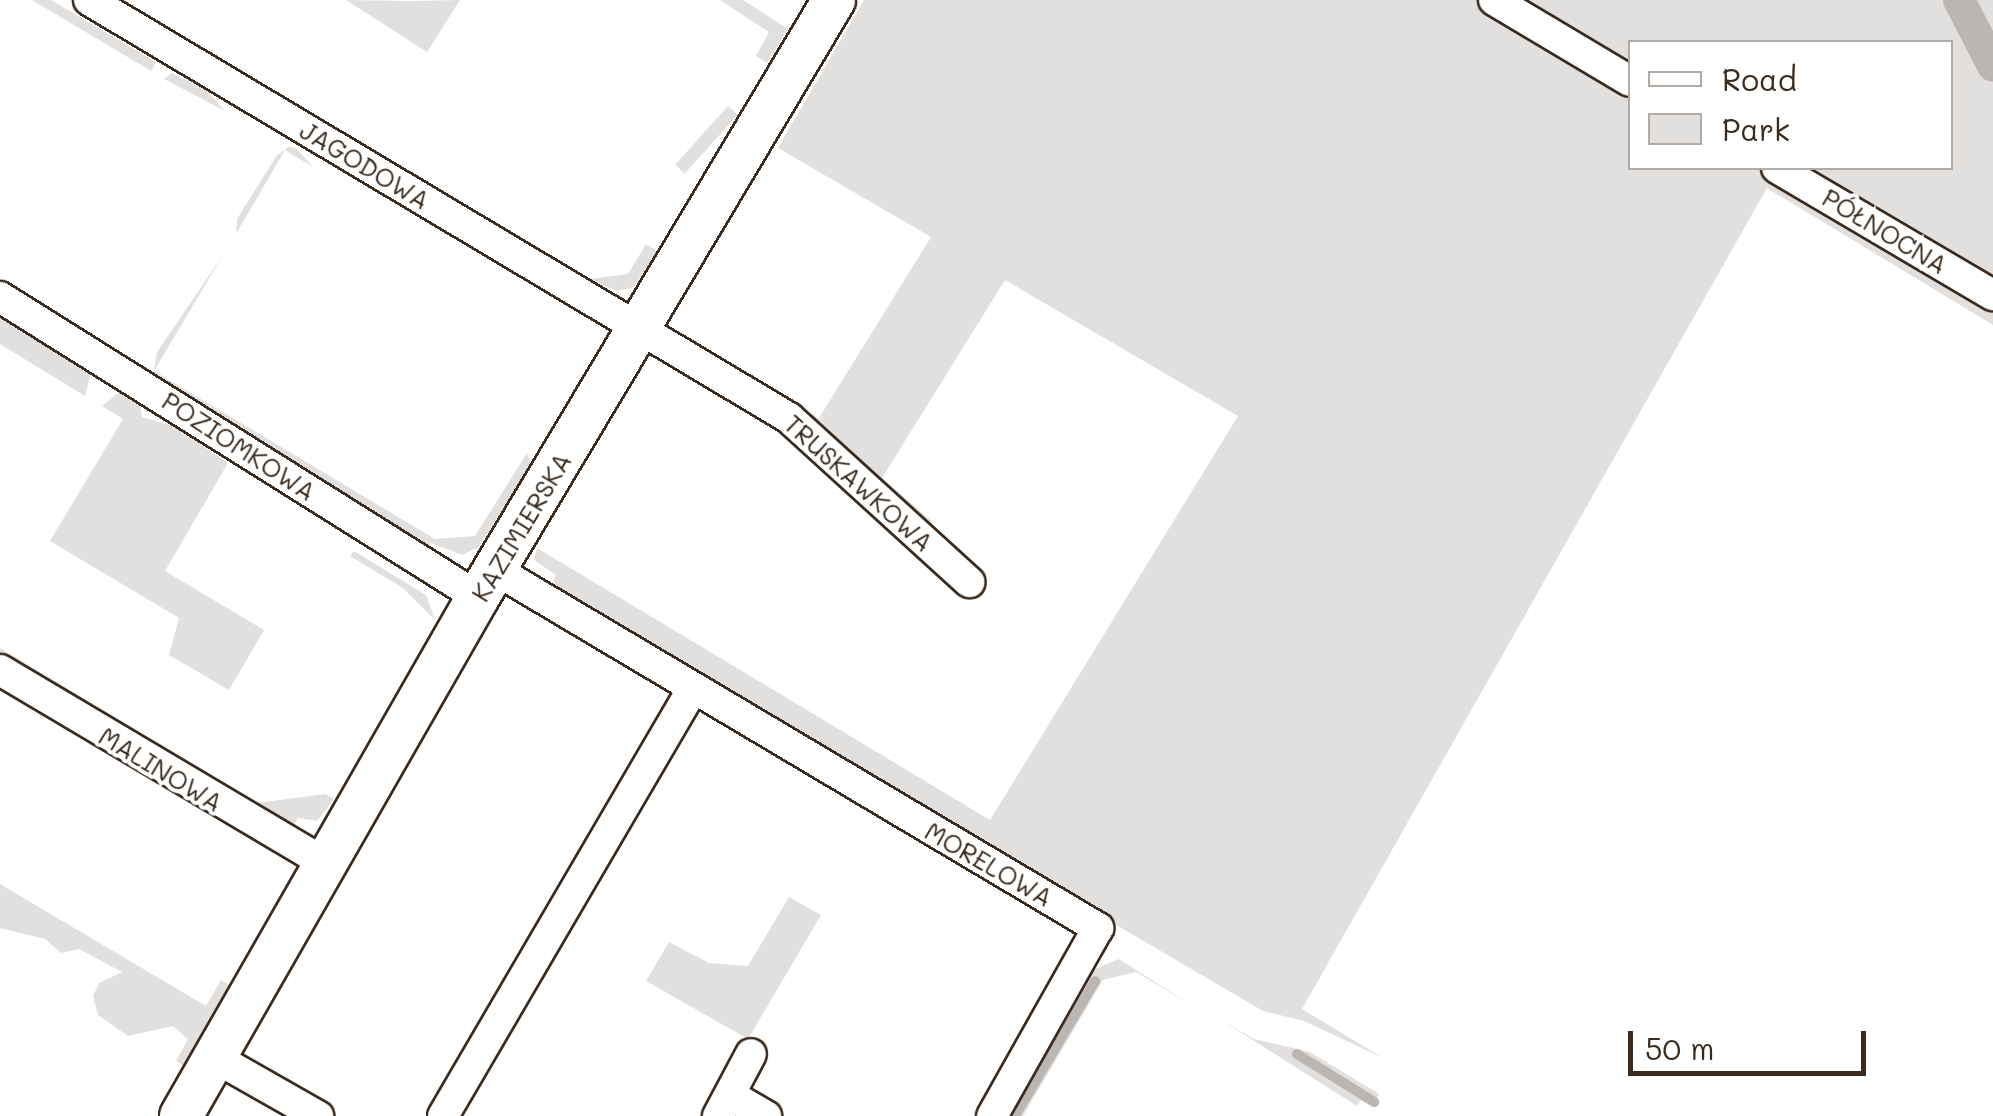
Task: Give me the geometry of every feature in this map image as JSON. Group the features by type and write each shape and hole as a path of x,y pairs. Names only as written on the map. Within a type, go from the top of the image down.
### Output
{"street":[{"name":"JAGODOWA","path":"89,0 640,332"},
{"name":"KAZIMIERSKA","path":"180,1116 486,583 640,332 834,0"},
{"path":"1494,0 1628,80"},
{"name":"PÓŁNOCNA","path":"1780,170 1993,295"},
{"name":"POZIOMKOWA","path":"0,297 486,583"},
{"name":"TRUSKAWKOWA","path":"640,332 790,418 969,582"},
{"name":"MORELOWA","path":"486,583 693,689 1098,928 992,1116"},
{"name":"MALINOWA","path":"0,670 325,863"},
{"path":"444,1116 693,689"},
{"path":"751,1054 724,1106 766,1116"},
{"path":"214,1057 318,1116"}],"green space":[{"path":"32,0 51,0 156,62 151,71"},
{"path":"346,0 413,1 460,0 427,52"},
{"path":"720,0 743,0 788,29 767,63 756,56 769,32"},
{"path":"864,0 1993,0 1993,325 1767,188 1302,1009 1383,1058 1304,1021 1263,1011 1118,926 776,725 552,583 556,575 534,560 537,548 990,820 1238,416 1005,280 882,478 932,521 926,529 811,422 813,414 826,425 819,418 931,237 778,148"},
{"path":"172,73 206,90 225,111 164,79"},
{"path":"728,106 738,115 685,173 675,165"},
{"path":"289,147 296,148 313,167 285,150 236,234 237,219 277,155"},
{"path":"503,226 590,279 628,274 646,244 658,251 634,287 617,291 594,281 588,290 501,232"},
{"path":"223,255 154,371 435,539 475,536 527,453 531,464 479,547 462,555 431,543 427,550 152,380 157,352"},
{"path":"0,318 27,327 92,369 85,396 0,344"},
{"path":"125,388 138,392 142,417 174,426 228,463 165,571 264,630 229,690 169,655 179,618 50,541 123,419 102,406"},
{"path":"354,551 426,595 435,620 403,588 350,556"},
{"path":"0,648 257,803 325,794 334,799 317,821 298,818 294,825 267,815 0,659"},
{"path":"0,884 206,1006 221,980 229,984 183,1065 176,1061 188,1039 173,1026 128,1036 98,1015 93,996 99,983 122,972 79,949 61,953 45,939 0,928"},
{"path":"789,897 821,915 748,1039 646,981 669,942 709,963 748,966"},
{"path":"1119,959 1191,1005 1136,972 1103,980 1023,1116 1003,1116 1087,972"},
{"path":"1221,1020 1254,1039 1310,1052 1379,1094 1372,1106 1361,1100 1357,1106"}],"waterway":[{"path":"1959,0 1993,66"},
{"path":"1015,1116 1095,981"},
{"path":"1297,1054 1374,1102"}]}
